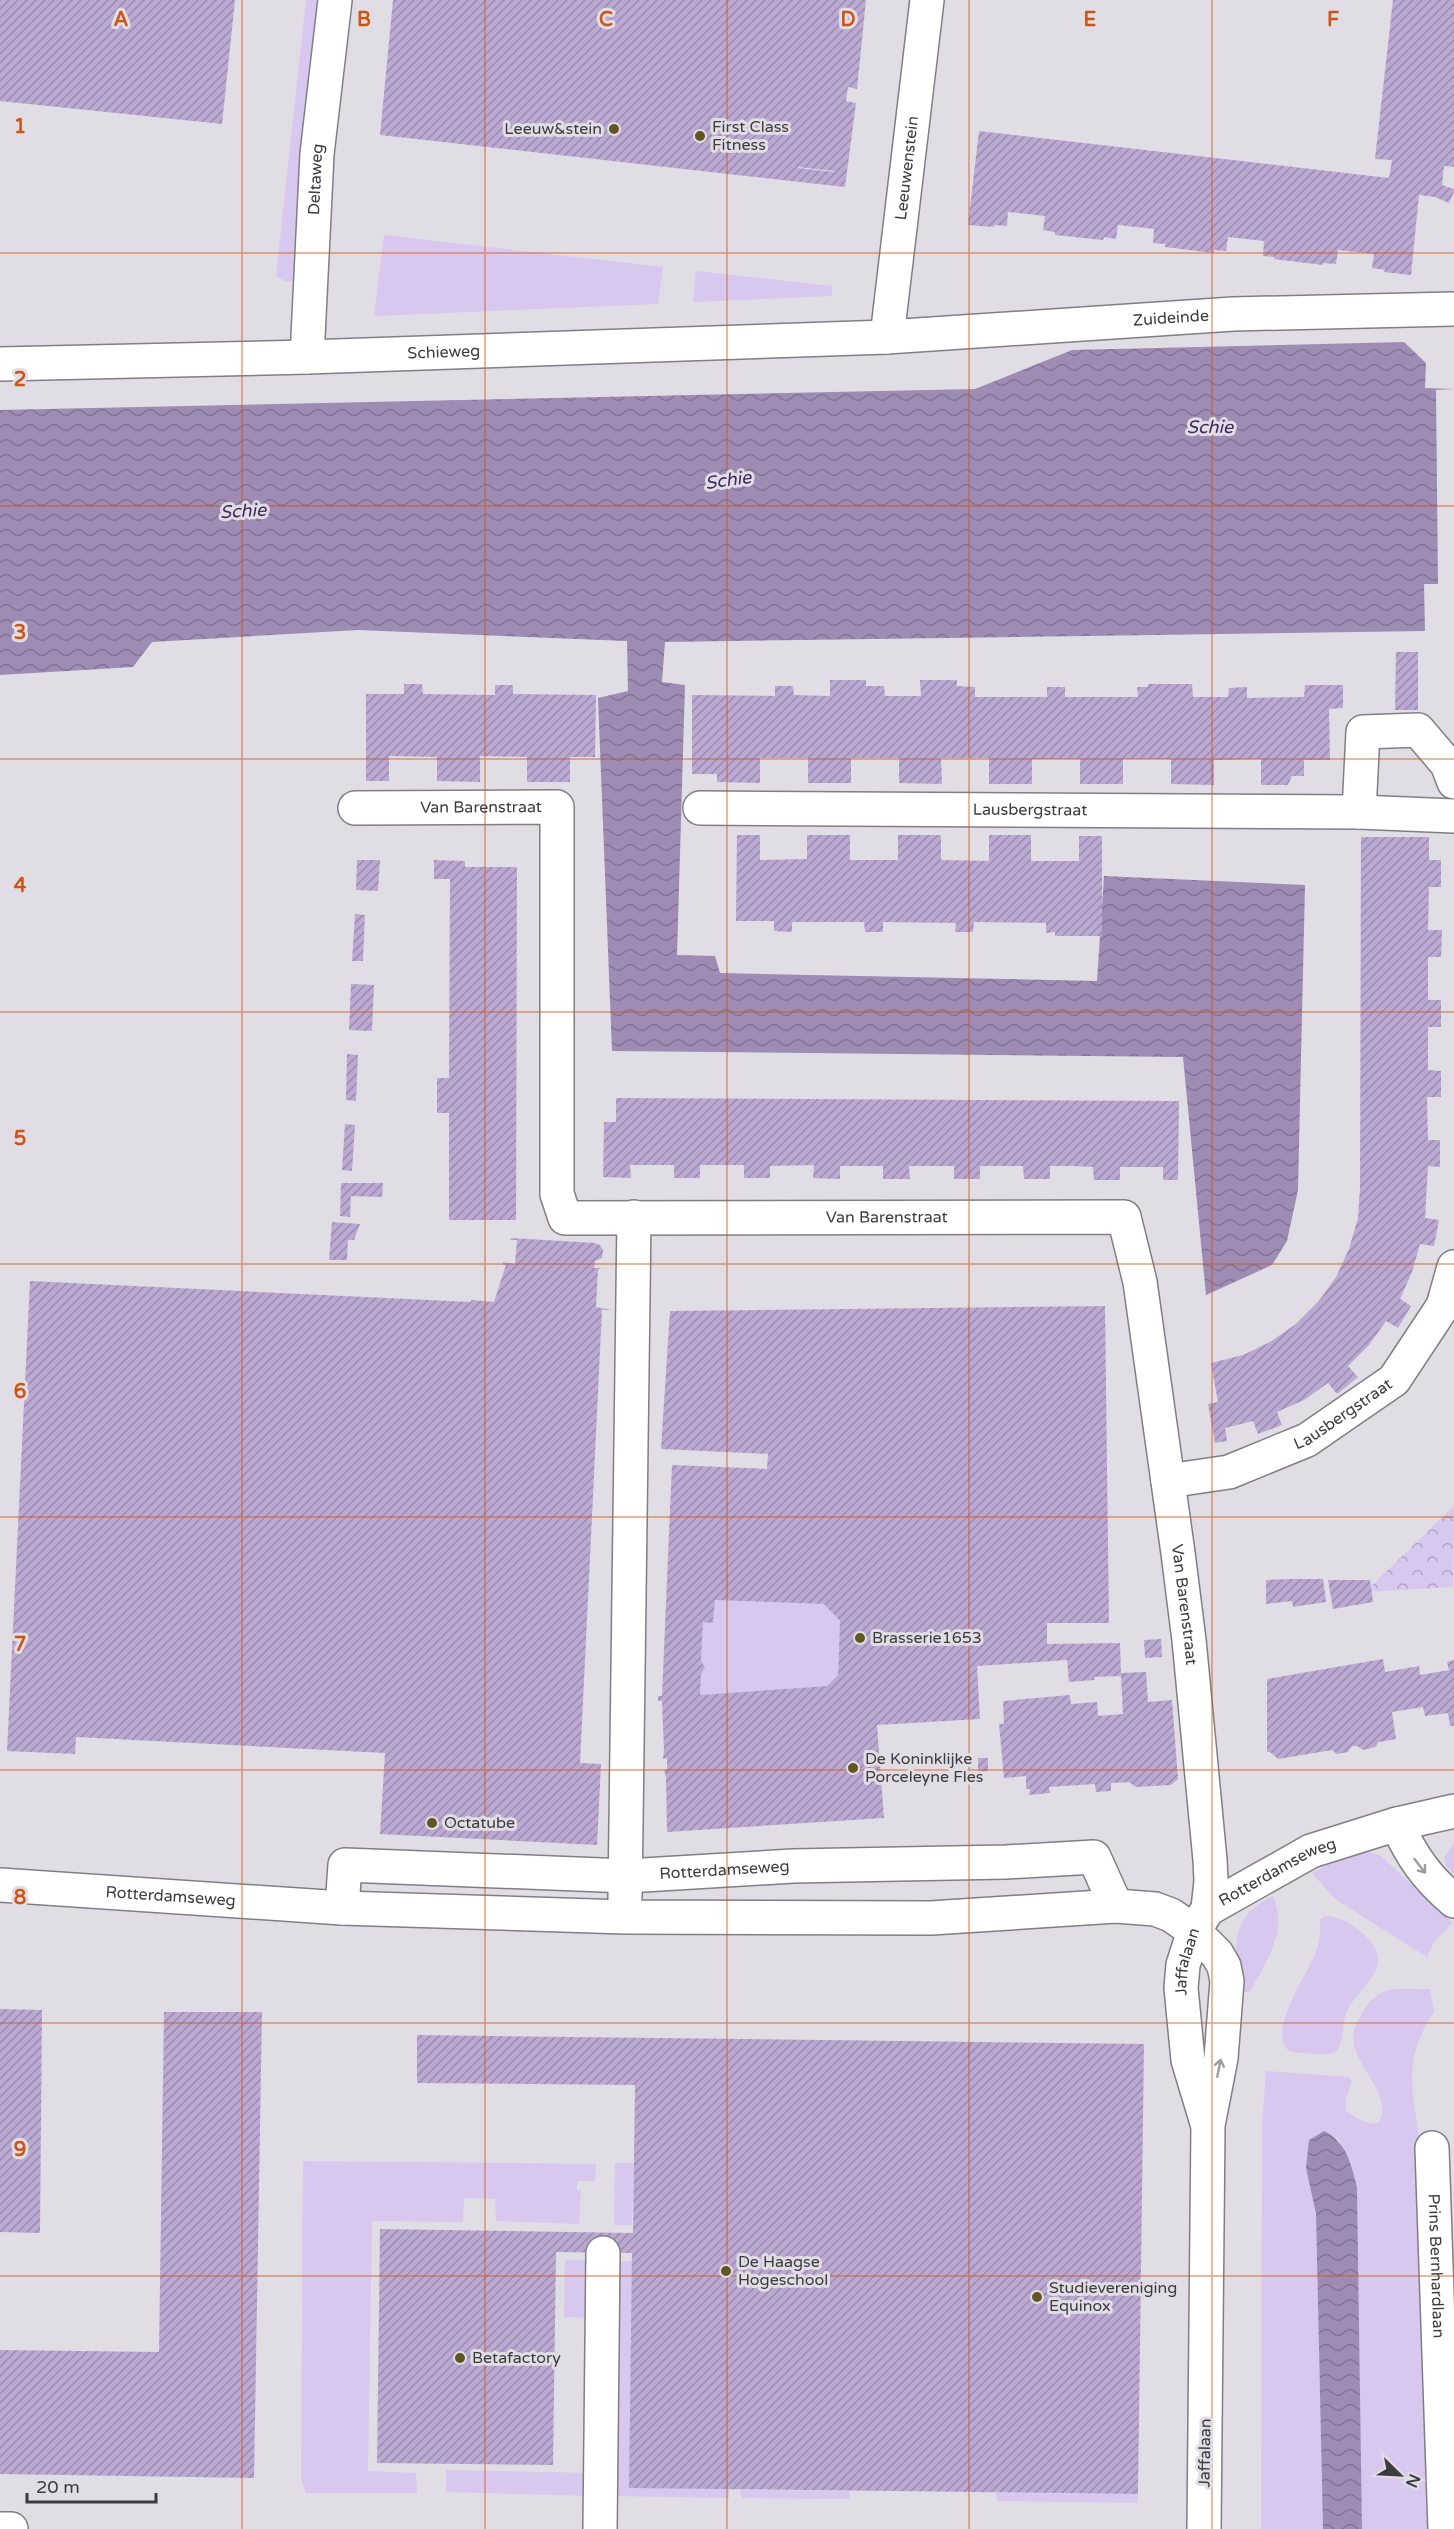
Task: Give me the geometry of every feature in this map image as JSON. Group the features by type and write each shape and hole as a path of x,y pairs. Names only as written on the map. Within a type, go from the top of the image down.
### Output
{"street":[{"name":"Deltaweg","path":"307,357 317,154 335,0"},
{"name":"Leeuwenstein","path":"887,337 927,0"},
{"name":"Zuideinde","path":"887,337 1233,314 1454,309"},
{"name":"Schieweg","path":"0,364 307,357 887,337"},
{"path":"1359,812 1362,732 1418,730 1447,764 1454,782"},
{"name":"Van Barenstraat","path":"355,808 557,807 557,1194 565,1218 1124,1217 1140,1282 1189,1640 1211,1881 1201,1920"},
{"name":"Lausbergstraat","path":"700,808 1359,812 1454,816"},
{"path":"625,1917 634,1217"},
{"name":"Lausbergstraat","path":"1168,1481 1229,1472 1307,1440 1394,1380 1443,1306 1454,1267"},
{"name":"Rotterdamseweg","path":"0,1885 342,1908 625,1917 931,1918 1116,1906 1155,1910 1201,1920 1311,1851 1396,1824 1454,1811"},
{"path":"1396,1824 1412,1856 1421,1868 1454,1901"},
{"name":"Rotterdamseweg","path":"342,1908 345,1865 627,1876 782,1867 1006,1862 1094,1857 1116,1906"},
{"name":"Jaffalaan","path":"1201,1920 1184,1965 1181,2000 1188,2060 1208,2125"},
{"name":"Jaffalaan","path":"1201,1920 1224,1966 1227,1981 1221,2058 1208,2125 1204,2529"},
{"name":"Prins Bernhardlaan","path":"1432,2148 1445,2529"},
{"path":"600,2529 603,2253"},
{"path":"0,2529 10,2529"}],"green space":[{"path":"306,0 324,0 293,281 285,281 276,276"},
{"path":"384,235 663,267 658,304 374,316"},
{"path":"696,271 832,286 832,296 693,302"},
{"path":"1454,1506 1453,1587 1365,1592"},
{"path":"715,1600 824,1604 840,1621 838,1675 827,1686 700,1695 701,1674 705,1668 701,1660 703,1622 713,1622"},
{"path":"1454,1843 1454,1874 1447,1867 1444,1858"},
{"path":"1366,1851 1381,1856 1453,1923 1434,1942 1427,1957 1335,1899 1312,1873 1352,1853"},
{"path":"1273,1896 1278,1920 1274,1943 1249,1992 1240,1992 1237,1990 1236,1947 1241,1924 1258,1905"},
{"path":"1325,1916 1345,1921 1362,1933 1373,1945 1378,1955 1378,1965 1346,2013 1340,2045 1335,2052 1320,2054 1289,2051 1283,2042 1282,2030 1285,2017 1316,1952 1320,1936 1320,1920"},
{"path":"1399,1989 1430,1989 1434,2012 1418,2044 1412,2073 1419,2138 1427,2529 1362,2529 1357,2187 1351,2162 1337,2137 1306,2168 1316,2214 1323,2529 1261,2529 1262,2125 1266,2071 1348,2077 1352,2082 1346,2098 1346,2111 1364,2122 1375,2124 1380,2121 1381,2099 1357,2054 1354,2043 1355,2027 1369,2004 1383,1992"},
{"path":"303,2161 596,2164 595,2181 577,2181 577,2190 581,2191 579,2224 496,2221 495,2199 464,2198 463,2222 372,2221 368,2471 416,2473 417,2493 306,2493 301,2479"},
{"path":"615,2163 634,2163 632,2225 614,2225"},
{"path":"565,2260 594,2260 593,2318 564,2317"},
{"path":"633,2261 729,2489 729,2498 611,2496 616,2262"},
{"path":"446,2470 591,2473 590,2496 446,2492"},
{"path":"740,2490 849,2491 850,2499 742,2498"},
{"path":"996,2493 1138,2494 1138,2503 997,2501"}],"water":[{"name":"Schie","path":"1404,342 1426,363 1425,388 1454,389 1454,584 1424,584 1425,631 665,642 662,682 685,685 677,955 715,956 720,973 1097,981 1104,876 1305,885 1298,1190 1287,1241 1272,1265 1206,1295 1183,1057 612,1051 598,698 628,691 627,641 358,630 152,642 133,667 0,675 0,410 975,389 1072,350"},
{"path":"1324,2131 1338,2141 1347,2154 1357,2187 1362,2529 1323,2529 1316,2214 1306,2168 1309,2140"}],"pier":[{"path":"1454,389 1454,584 1438,584 1436,390"}],"building":[{"path":"0,0 235,0 222,124 0,101"},
{"path":"393,0 866,0 857,89 848,87 846,101 856,103 845,187 380,135","holes":["798,167 834,171 834,172"]},
{"path":"1393,0 1454,0 1454,167 1444,166 1442,185 1454,189 1454,192 1449,203 1435,197 1419,195 1411,275 1384,272 1385,270 1372,268 1374,254 1338,250 1336,264 1323,263 1323,265 1274,259 1275,257 1263,256 1264,241 1228,237 1226,251 1214,250 1214,253 1165,247 1165,244 1153,243 1154,229 1118,225 1116,239 1104,237 1103,240 1055,235 1055,232 1043,230 1045,216 1008,212 1007,226 968,225 979,131 1389,178 1392,160 1375,159"},
{"path":"1396,652 1418,652 1418,710 1395,710"},
{"path":"830,680 866,680 866,686 884,686 885,696 921,696 920,680 957,680 957,686 975,687 975,697 1047,697 1047,687 1065,687 1065,697 1138,697 1137,687 1148,687 1148,684 1192,684 1193,697 1228,697 1229,688 1247,687 1247,698 1304,697 1305,685 1343,685 1343,708 1329,709 1330,760 1304,760 1304,776 1292,776 1288,785 1261,785 1261,759 1214,760 1214,785 1171,784 1171,759 1123,759 1123,784 1080,784 1080,759 1032,759 1032,784 989,784 989,758 941,758 942,784 899,783 899,758 851,758 851,783 808,783 808,758 760,758 760,783 717,782 717,774 692,774 692,695 775,696 775,686 793,686 794,695 830,696"},
{"path":"404,684 422,684 423,694 495,695 495,685 513,685 513,694 596,695 595,757 570,757 570,782 527,782 527,757 480,756 480,782 437,781 437,757 389,756 389,781 366,781 366,694 404,694"},
{"path":"737,835 760,835 760,860 807,859 807,835 850,835 850,860 898,860 898,835 941,835 941,860 989,861 989,835 1031,835 1031,861 1079,861 1079,836 1102,836 1102,936 1055,936 1055,932 1046,933 1046,923 974,922 973,932 955,932 956,923 883,922 883,932 865,932 864,922 792,922 792,932 774,931 774,921 736,921"},
{"path":"1361,837 1429,837 1429,860 1441,860 1441,887 1429,887 1428,930 1442,930 1441,957 1428,957 1428,1000 1441,1000 1441,1027 1428,1027 1428,1070 1441,1071 1441,1097 1427,1097 1428,1140 1440,1140 1440,1167 1428,1166 1425,1218 1439,1220 1434,1246 1420,1244 1412,1272 1400,1299 1411,1306 1398,1328 1386,1321 1369,1345 1348,1366 1358,1377 1337,1394 1328,1383 1304,1400 1277,1412 1282,1425 1258,1434 1253,1421 1225,1428 1227,1441 1215,1443 1208,1404 1218,1402 1211,1363 1243,1355 1270,1342 1296,1324 1318,1302 1336,1277 1349,1249 1358,1218"},
{"path":"357,860 380,860 378,891 356,890"},
{"path":"434,860 465,861 465,867 517,867 516,1220 449,1220 449,1113 437,1113 437,1078 449,1078 450,879 434,879"},
{"path":"355,914 365,915 363,961 352,961"},
{"path":"351,984 374,985 372,1031 349,1030"},
{"path":"347,1054 358,1055 356,1101 346,1100"},
{"path":"616,1098 1179,1101 1178,1180 1163,1180 1163,1167 1120,1167 1120,1180 1094,1180 1093,1167 1072,1166 1050,1166 1050,1179 1024,1179 1023,1166 980,1166 980,1179 954,1179 954,1166 909,1166 910,1179 883,1179 883,1166 840,1166 840,1179 813,1178 814,1165 770,1166 770,1178 744,1178 744,1165 700,1165 700,1178 674,1178 674,1165 630,1165 631,1178 603,1177 604,1122 616,1122"},
{"path":"345,1124 355,1125 352,1171 342,1170"},
{"path":"341,1183 383,1183 382,1197 351,1196 350,1217 340,1216"},
{"path":"332,1222 360,1224 354,1240 348,1240 347,1260 329,1260"},
{"path":"511,1238 595,1243 603,1250 602,1258 595,1261 594,1268 601,1268 598,1270 596,1307 611,1310 602,1310 580,1763 601,1764 597,1845 380,1834 385,1753 76,1737 75,1754 7,1751 30,1281 494,1302 506,1265 503,1265 503,1262 515,1264 517,1240 510,1240"},
{"path":"1105,1306 1109,1623 1047,1623 1047,1644 1120,1643 1121,1673 1146,1672 1148,1702 1172,1700 1178,1779 1171,1785 1136,1787 1129,1782 1111,1783 1111,1791 1096,1792 1095,1784 1049,1787 1050,1793 1029,1795 1030,1789 1026,1789 1026,1776 1004,1778 999,1724 1004,1724 1003,1701 1070,1695 1071,1704 1097,1702 1098,1716 1123,1714 1121,1676 1094,1677 1095,1680 1069,1682 1067,1660 977,1666 980,1719 877,1725 884,1818 667,1832 664,1770 667,1769 667,1758 663,1759 662,1701 658,1701 658,1696 662,1696 672,1465 767,1469 768,1454 661,1449 670,1311","holes":["715,1600 824,1604 840,1621 838,1675 827,1686 700,1695 701,1674 705,1668 701,1660 703,1622 713,1623"]},
{"path":"1323,1579 1326,1602 1293,1607 1292,1601 1266,1604 1266,1580"},
{"path":"1328,1580 1370,1580 1373,1602 1333,1609"},
{"path":"1161,1639 1162,1657 1145,1658 1144,1640"},
{"path":"1383,1659 1385,1672 1419,1666 1420,1675 1449,1670 1447,1662 1454,1660 1454,1726 1450,1726 1448,1713 1425,1716 1423,1707 1392,1712 1396,1739 1379,1742 1375,1747 1363,1750 1352,1746 1348,1752 1337,1754 1332,1750 1278,1759 1267,1752 1267,1679"},
{"path":"978,1758 988,1758 988,1771 978,1772"},
{"path":"0,2009 42,2010 40,2233 0,2232"},
{"path":"164,2012 262,2012 254,2478 0,2474 0,2350 159,2352"},
{"name":"De Haagse Hogeschool","path":"417,2035 1144,2044 1138,2494 629,2488 632,2253 556,2252 553,2465 377,2463 380,2229 633,2233 635,2085 417,2083"}],"place":[{"name":"Leeuw&stein","path":"614,129"},
{"name":"First Class Fitness","path":"700,136"},
{"name":"Brasserie1653","path":"860,1638"},
{"name":"De Koninklijke Porceleyne Fles","path":"853,1768"},
{"name":"Octatube","path":"432,1823"},
{"name":"De Haagse Hogeschool","path":"726,2271"},
{"name":"Studievereniging Equinox","path":"1037,2297"},
{"name":"Betafactory","path":"460,2358"}]}
